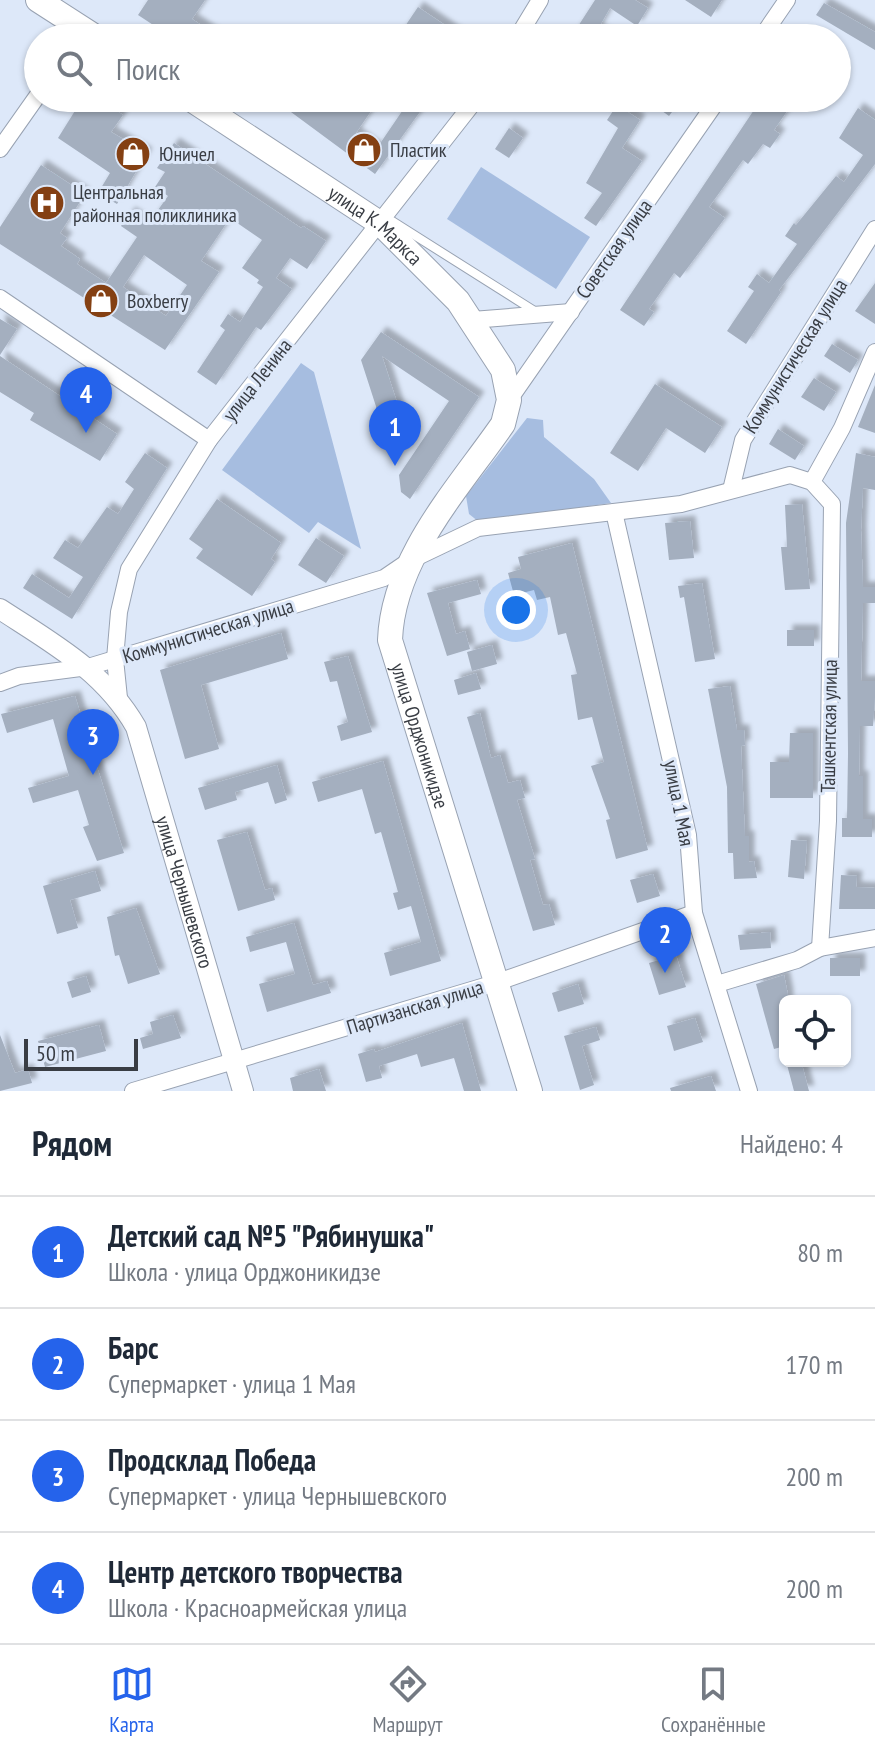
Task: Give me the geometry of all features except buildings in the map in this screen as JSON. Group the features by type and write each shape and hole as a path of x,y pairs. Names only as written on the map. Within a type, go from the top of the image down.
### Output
{"main road":[{"path":"38,0 71,24"},
{"name":"улица К. Маркса","path":"211,112 383,220 472,320 503,370 509,400"},
{"name":"улица Орджоникидзе","path":"509,400 503,424 409,561 391,615 390,640 530,1091"}],"street":[{"path":"525,24 540,0"},
{"path":"771,24 787,0"},
{"path":"0,149 26,112"},
{"name":"улица Ленина","path":"119,698 115,659 119,612 129,569 209,440 466,112"},
{"name":"Советская улица","path":"509,400 709,112"},
{"name":"Коммунистическая улица","path":"731,490 743,440 875,229"},
{"path":"0,298 209,440"},
{"path":"472,320 571,312"},
{"path":"812,482 842,428 875,352"},
{"name":"Коммунистическая улица","path":"0,683 19,676 88,667 384,578 409,561 478,528 681,504 790,475 812,482"},
{"name":"Ташкентская улица","path":"812,482 832,504 828,821 820,948"},
{"name":"улица 1 Мая","path":"614,512 688,835 694,913 749,1091"},
{"name":"улица Чернышевского","path":"0,609 88,667 119,698 136,727 243,1091"},
{"name":"Партизанская улица","path":"133,1091 495,983 694,913"},
{"path":"717,984 797,960 820,948 875,938"}],"lane":[{"path":"383,220 540,314"}],"shaded area":[{"path":"481,167 590,237 556,289 447,219"},
{"path":"301,363 314,372 361,549 318,522 309,533 222,470"},
{"path":"527,418 543,420 544,437 594,479 611,503 479,522 469,514 466,496"}],"place":[{"name":"Пластик","path":"364,150"},
{"name":"Юничел","path":"133,154"},
{"name":"Центральная районная поликлиника","path":"47,203"},
{"name":"Boxberry","path":"101,301"},
{"name":"Центр детского творчества","path":"86,433"},
{"name":"Детский сад №5 \"Рябинушка\"","path":"395,466"},
{"name":"Продсклад Победа","path":"93,775"},
{"name":"Барс","path":"665,973"}]}
